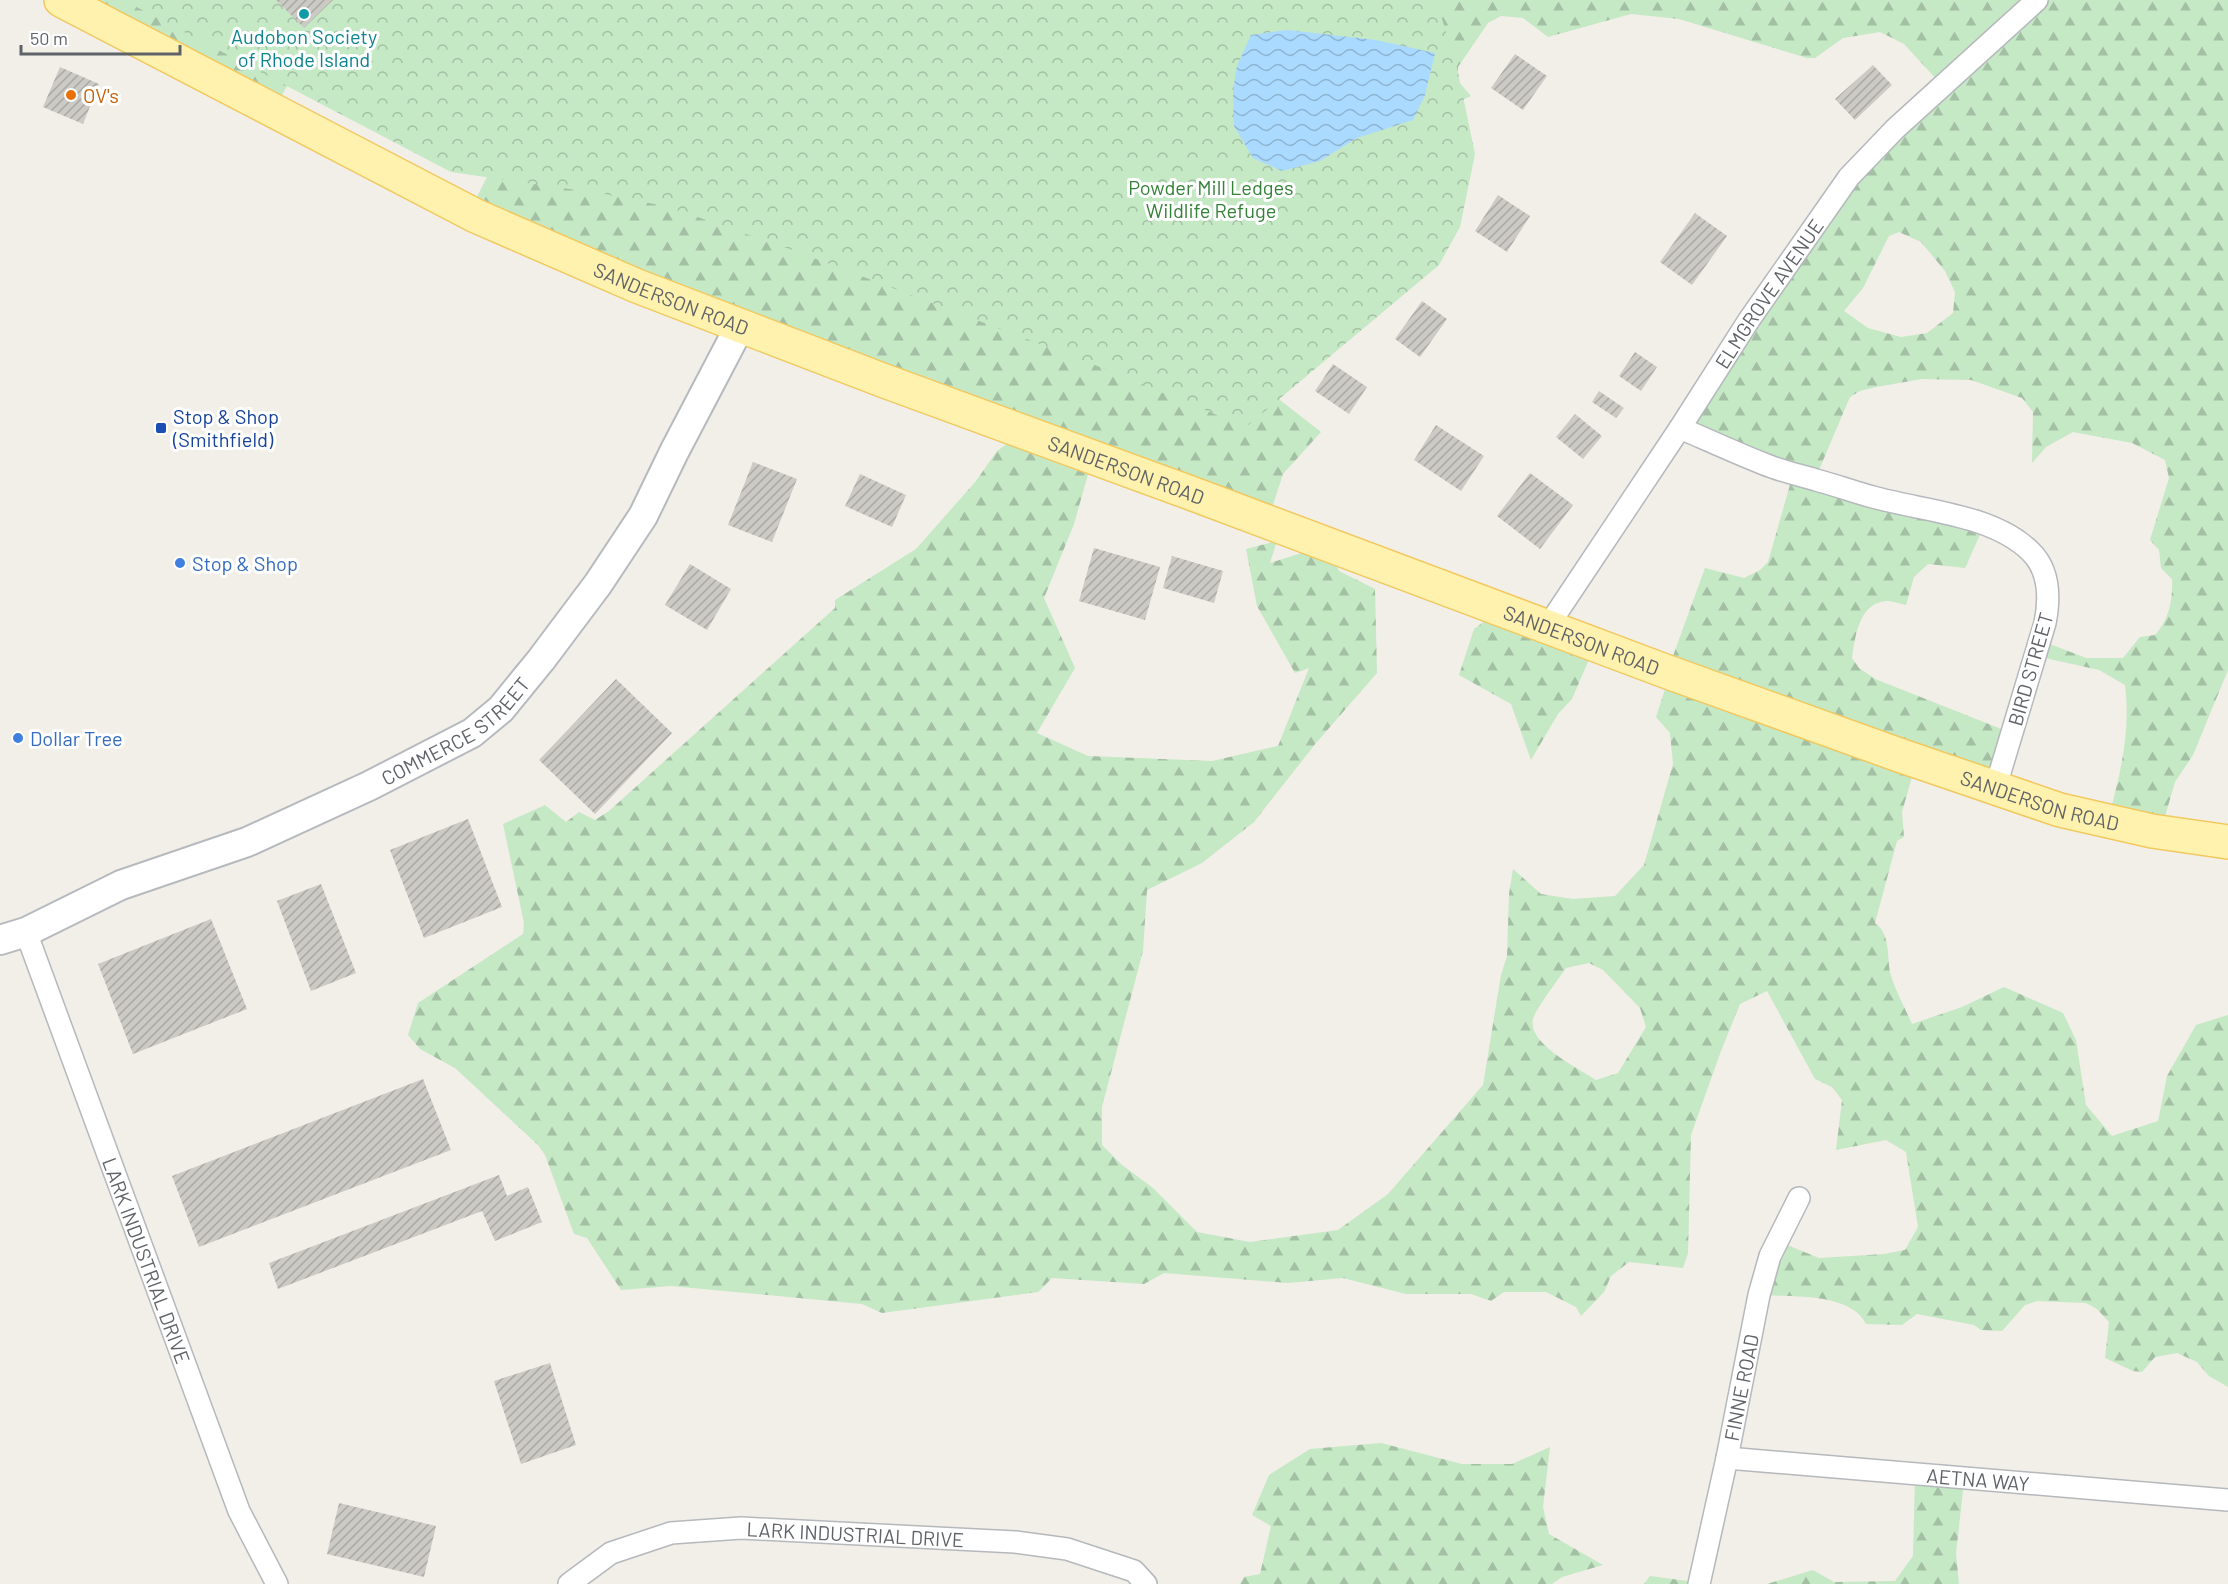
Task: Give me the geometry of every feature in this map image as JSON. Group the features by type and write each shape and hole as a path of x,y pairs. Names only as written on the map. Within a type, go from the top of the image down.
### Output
{"main road":[{"name":"SANDERSON ROAD","path":"61,0 476,216 637,286 893,384 1665,671 1995,789 2060,810 2141,828 2228,842"}],"street":[{"name":"ELMGROVE AVENUE","path":"1548,626 1749,320 1849,177 1895,129 2037,0"},
{"name":"COMMERCE STREET","path":"13,936 121,885 247,842 369,786 472,733 501,709 598,584 643,516 740,326"},
{"name":"BIRD STREET","path":"1680,428 1766,465 1874,498 1962,518 1996,529 2018,540 2030,551 2043,572 2049,603 1995,789"},
{"name":"LARK INDUSTRIAL DRIVE","path":"13,936 239,1510 277,1584"},
{"name":"FINNE ROAD","path":"1699,1584 1727,1458 1759,1294 1770,1256 1799,1198"},
{"name":"AETNA WAY","path":"1727,1458 2228,1500"},
{"name":"LARK INDUSTRIAL DRIVE","path":"569,1584 611,1553 671,1533 741,1528 1014,1542 1067,1549 1134,1571 1146,1584"}],"green space":[{"path":"65,0 223,0 295,72 274,109"},
{"name":"Powder Mill Ledges Wildlife Refuge","path":"123,0 1436,0 1456,63 1475,154 1460,227 1439,265 1246,427 1100,367 798,252 683,212 604,194 451,172"},
{"path":"528,0 2228,0 2228,670 2193,755 2175,782 2161,830 2108,820 2125,737 2127,720 2125,685 2099,670 2036,656 2037,639 2086,658 2123,658 2140,637 2155,635 2164,623 2172,594 2172,579 2161,568 2159,550 2150,540 2169,478 2165,460 2132,443 2073,432 2046,447 2032,463 2033,412 2022,398 1971,380 1922,379 1860,391 1850,397 1816,477 1983,528 1965,568 1928,564 1914,577 1906,605 1887,601 1870,607 1860,622 1852,658 1859,668 1875,679 2009,732 1993,782 1916,763 1902,812 1904,837 1897,841 1875,923 1884,934 1891,976 1912,1024 1962,1007 2004,987 2063,1013 2076,1040 2086,1105 2112,1136 2158,1121 2167,1076 2196,1025 2228,1015 2228,1387 2209,1376 2197,1362 2177,1353 2155,1357 2142,1372 2133,1371 2105,1358 2109,1322 2097,1309 2086,1303 2037,1301 2025,1305 2002,1331 1981,1330 1974,1325 1917,1314 1902,1325 1866,1324 1847,1306 1834,1301 1759,1295 1775,1240 1819,1258 1884,1254 1905,1250 1918,1227 1906,1152 1886,1140 1836,1150 1842,1100 1832,1087 1815,1079 1767,991 1740,1004 1691,1135 1688,1253 1683,1268 1629,1262 1611,1276 1604,1292 1581,1316 1576,1307 1546,1292 1504,1292 1491,1301 1471,1294 1406,1294 1343,1278 1288,1283 1164,1273 1144,1284 1052,1278 1038,1292 882,1313 862,1304 671,1286 621,1290 587,1238 574,1234 545,1155 538,1145 455,1068 420,1049 408,1035 418,1003 523,934 524,923 503,824 545,805 566,822 579,812 595,820 609,811 835,608 835,600 916,549 976,481 997,451 1022,433 470,211 549,52","holes":["1631,14 1679,19 1807,58 1815,58 1843,38 1880,32 1904,44 1939,82 1783,267 1679,428 1793,474 1768,562 1760,570 1744,578 1705,568 1669,667 1669,677 1656,717 1670,733 1673,764 1644,865 1615,896 1573,899 1541,894 1513,869 1509,894 1507,956 1501,975 1483,1085 1388,1194 1338,1230 1250,1242 1197,1232 1153,1188 1122,1165 1102,1145 1102,1107 1143,951 1147,890 1202,863 1254,822 1316,743 1377,673 1375,589 1339,571 1327,545 1270,563 1277,541 1246,549 1257,606 1295,673 1309,668 1278,746 1212,761 1088,756 1037,733 1075,668 1044,598 1074,524 1092,460 1268,520 1283,474 1321,432 1280,400 1280,370 1432,114 1471,96 1458,81 1458,67 1488,23 1501,16 1523,18 1548,37","1899,232 1921,242 1945,271 1955,292 1953,313 1927,333 1901,337 1868,328 1844,311 1863,288 1889,236","1589,963 1603,970 1640,1008 1646,1027 1618,1073 1596,1080 1546,1046 1533,1028 1535,1014 1566,968"]},
{"path":"1501,609 1594,648 1572,699 1558,714 1531,760 1511,704 1459,675 1474,629"},
{"path":"1381,1443 1462,1464 1512,1464 1550,1447 1543,1507 1549,1534 1603,1565 1562,1577 1552,1584 1240,1584 1244,1577 1260,1574 1271,1526 1252,1515 1269,1475 1310,1449"},
{"path":"1915,1476 1964,1482 1956,1553 1959,1584 1767,1584 1813,1570 1834,1582 1895,1581 1913,1556"},
{"path":"1650,1576 1710,1584 1644,1584"}],"water":[{"path":"1287,30 1376,40 1435,53 1425,95 1413,120 1357,138 1320,161 1282,171 1253,158 1234,126 1233,92 1237,66 1251,35"}],"building":[{"name":"Audobon Society of Rhode Island","path":"276,0 333,0 304,28"},
{"path":"1515,54 1547,76 1523,110 1491,88"},
{"path":"1873,65 1892,85 1855,120 1835,99"},
{"name":"OV's","path":"60,67 99,84 83,124 43,107"},
{"path":"1498,195 1530,216 1507,252 1475,231"},
{"path":"1695,213 1727,236 1692,285 1660,262"},
{"path":"1422,301 1447,319 1420,357 1395,339"},
{"path":"1635,352 1657,367 1641,391 1619,376"},
{"path":"1333,364 1367,387 1349,414 1315,391"},
{"path":"1599,391 1624,408 1616,418 1592,402"},
{"path":"1575,414 1602,436 1583,459 1556,437"},
{"path":"1436,425 1484,456 1461,491 1414,460"},
{"path":"753,462 797,479 772,542 728,525"},
{"path":"1530,473 1573,505 1540,549 1497,516"},
{"path":"860,474 906,495 892,527 845,506"},
{"path":"1094,548 1160,567 1145,620 1079,601"},
{"path":"1172,556 1223,571 1214,603 1163,588"},
{"path":"690,564 731,589 707,630 665,605"},
{"path":"616,679 672,733 595,814 539,760"},
{"path":"468,819 502,907 424,938 390,850"},
{"path":"321,884 356,973 311,991 277,901"},
{"path":"211,919 247,1009 133,1054 98,964"},
{"path":"423,1079 451,1150 199,1247 172,1176"},
{"path":"499,1175 507,1196 528,1187 542,1222 495,1241 482,1211 278,1289 269,1263"},
{"path":"550,1363 576,1445 521,1464 494,1381"},
{"path":"339,1503 436,1526 424,1577 327,1554"}],"place":[{"name":"Audobon Society of Rhode Island","path":"304,14"},
{"name":"OV's","path":"71,95"},
{"name":"Stop & Shop (Smithfield)","path":"161,428"},
{"name":"Stop & Shop","path":"180,563"},
{"name":"Dollar Tree","path":"18,738"}]}
